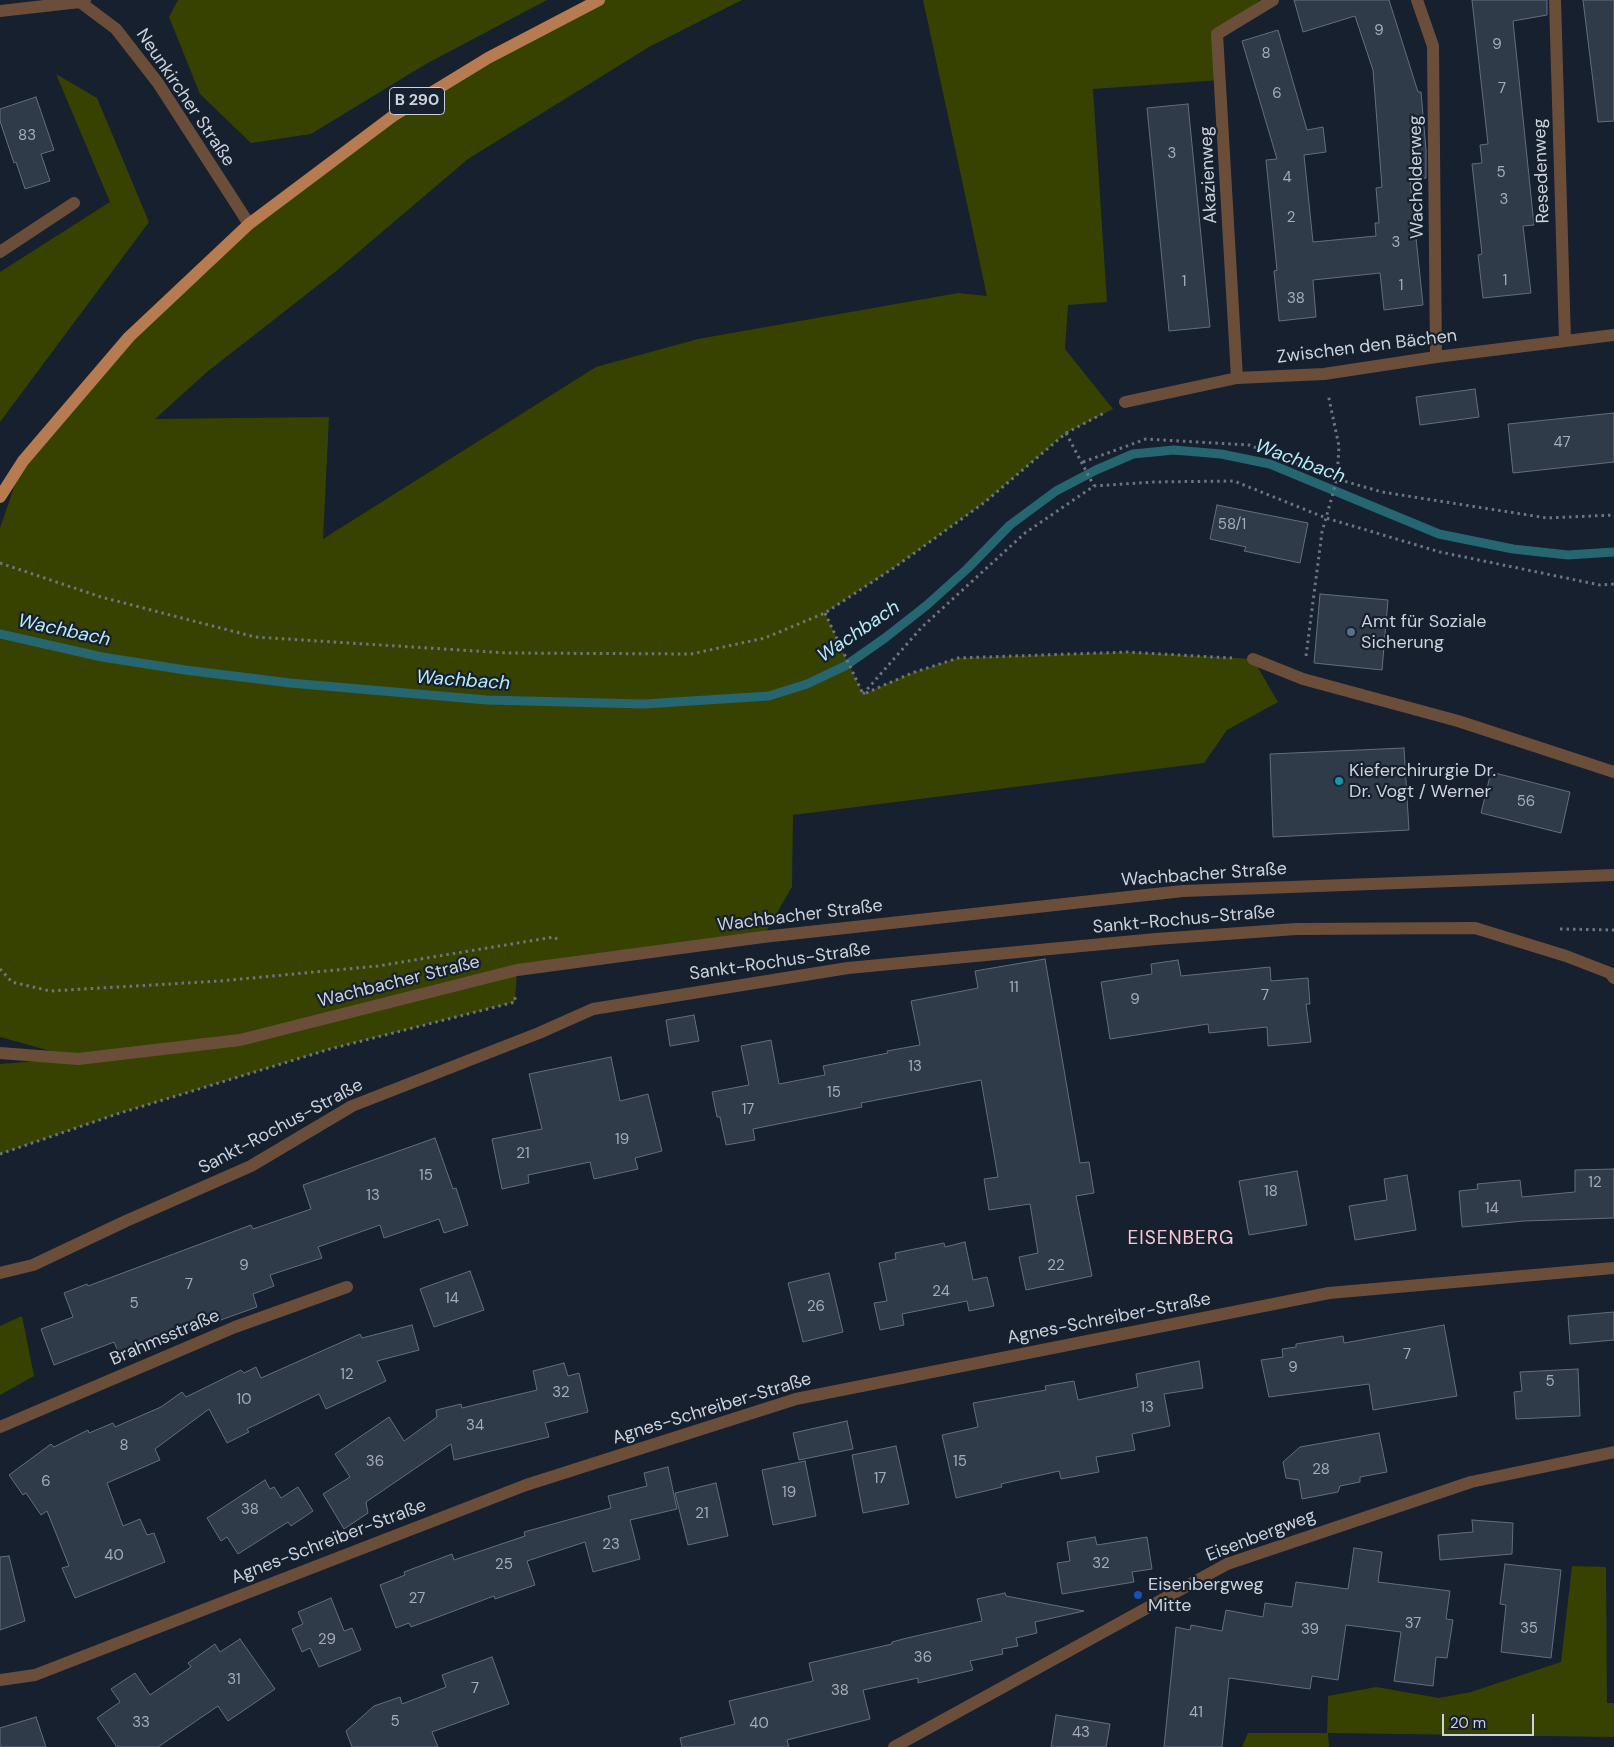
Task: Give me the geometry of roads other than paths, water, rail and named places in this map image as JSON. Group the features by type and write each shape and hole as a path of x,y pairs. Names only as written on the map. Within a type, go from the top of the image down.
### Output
{"main road":[{"name":"B 290","path":"0,497 23,461 129,337 249,224 393,116 488,58 599,0"}],"street":[{"name":"Akazienweg","path":"1237,378 1218,34 1273,0"},
{"name":"Wacholderweg","path":"1417,0 1433,46 1436,357"},
{"name":"Resedenweg","path":"1555,0 1565,340"},
{"name":"Neunkircher Straße","path":"0,11 82,1 116,29 158,83 249,224"},
{"path":"0,252 74,203"},
{"name":"Zwischen den Bächen","path":"1125,402 1237,378 1324,374 1436,357 1614,335"},
{"path":"1254,659 1303,679 1458,721 1614,772"},
{"name":"Wachbacher Straße","path":"0,1053 78,1059 240,1040 517,970 763,937 1183,891 1614,875"},
{"name":"Sankt-Rochus-Straße","path":"0,1273 33,1265 126,1221 251,1166 352,1106 539,1033 593,1008 848,968 1156,939 1296,929 1476,928 1566,956 1610,973 1614,978"},
{"name":"Agnes-Schreiber-Straße","path":"0,1680 35,1675 526,1485 796,1399 1329,1293 1614,1268"},
{"name":"Brahmsstraße","path":"0,1427 236,1327 347,1287"},
{"name":"Eisenbergweg","path":"894,1747 1227,1564 1471,1482 1614,1452"}],"waterway":[{"name":"Wachbach","path":"0,634 102,657 185,670 290,683 487,700 644,704 769,696 807,684 845,666 885,638 927,605 967,569 1010,525 1056,491 1096,470 1133,454 1174,450 1221,454 1270,464 1439,534 1513,549 1568,555 1614,552"}],"place":[{"name":"Amt für Soziale Sicherung","path":"1351,632"},
{"name":"Kieferchirurgie Dr. Dr. Vogt / Werner","path":"1339,781"},
{"name":"Eisenbergweg Mitte","path":"1138,1595"}],"district":[{"name":"EISENBERG","path":"1181,1239"}]}
